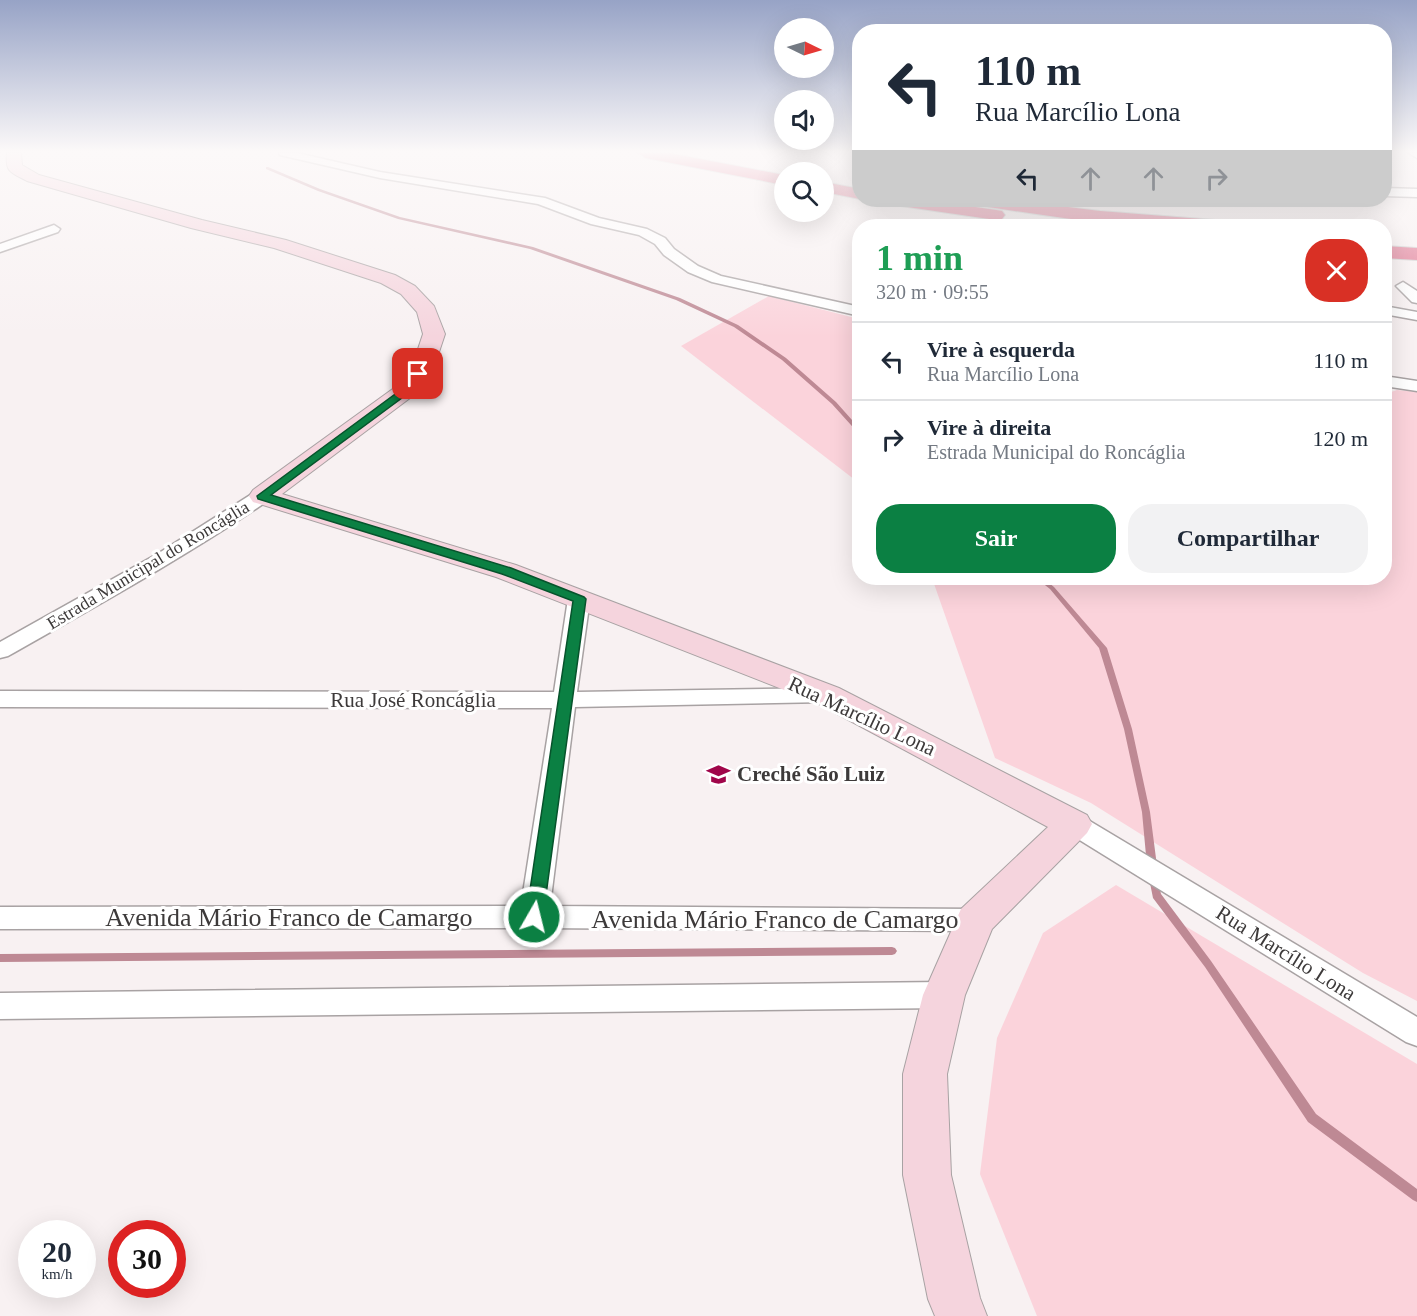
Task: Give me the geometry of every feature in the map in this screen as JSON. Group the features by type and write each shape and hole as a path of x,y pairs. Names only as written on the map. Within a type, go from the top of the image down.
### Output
{"highway":[{"path":"1000,214 1034,219"},
{"path":"1087,214 1134,219"},
{"path":"1392,238 1417,240"},
{"path":"1392,252 1417,254"}],"street":[{"name":"Estrada Municipal do Roncáglia","path":"0,651 108,592 225,522 410,387 425,361 434,334 427,310 408,290 373,272 280,244 163,214"},
{"path":"577,214 643,232 660,241 669,252 693,269 717,279 852,310"},
{"path":"0,248 54,229"},
{"path":"1403,286 1417,299"},
{"path":"1392,311 1417,316"},
{"path":"1392,382 1417,386"},
{"name":"Rua Marcílio Lona","path":"262,496 506,571 827,695 1074,824 1417,1033"},
{"path":"534,917 579,599"},
{"name":"Rua José Roncáglia","path":"0,699 566,700 827,695"},
{"path":"961,1316 954,1299 927,1175 925,1074 944,995 975,920 1074,824"},
{"name":"Avenida Mário Franco de Camargo","path":"0,918 534,917 975,920"},
{"path":"0,1006 944,995"}],"shaded area":[{"path":"769,296 852,317 852,478 681,346"},
{"path":"1392,392 1417,392 1417,1001 1363,973 1091,803 995,758 934,585 1392,585"},
{"path":"1116,885 1417,1064 1417,1316 1037,1316 980,1174 997,1038 1043,933"}],"waterway":[{"path":"389,214 531,248 678,299 736,326 784,359 834,403 852,424"},
{"path":"1048,585 1103,648 1128,729 1146,812 1152,866"},
{"path":"1154,878 1156,895 1208,964 1312,1118 1417,1196"},
{"path":"0,958 892,951"}],"place":[{"name":"Creché São Luiz","path":"719,774"}],"route":[{"path":"418,374 410,387 262,496 506,571 579,599 534,917"}]}
